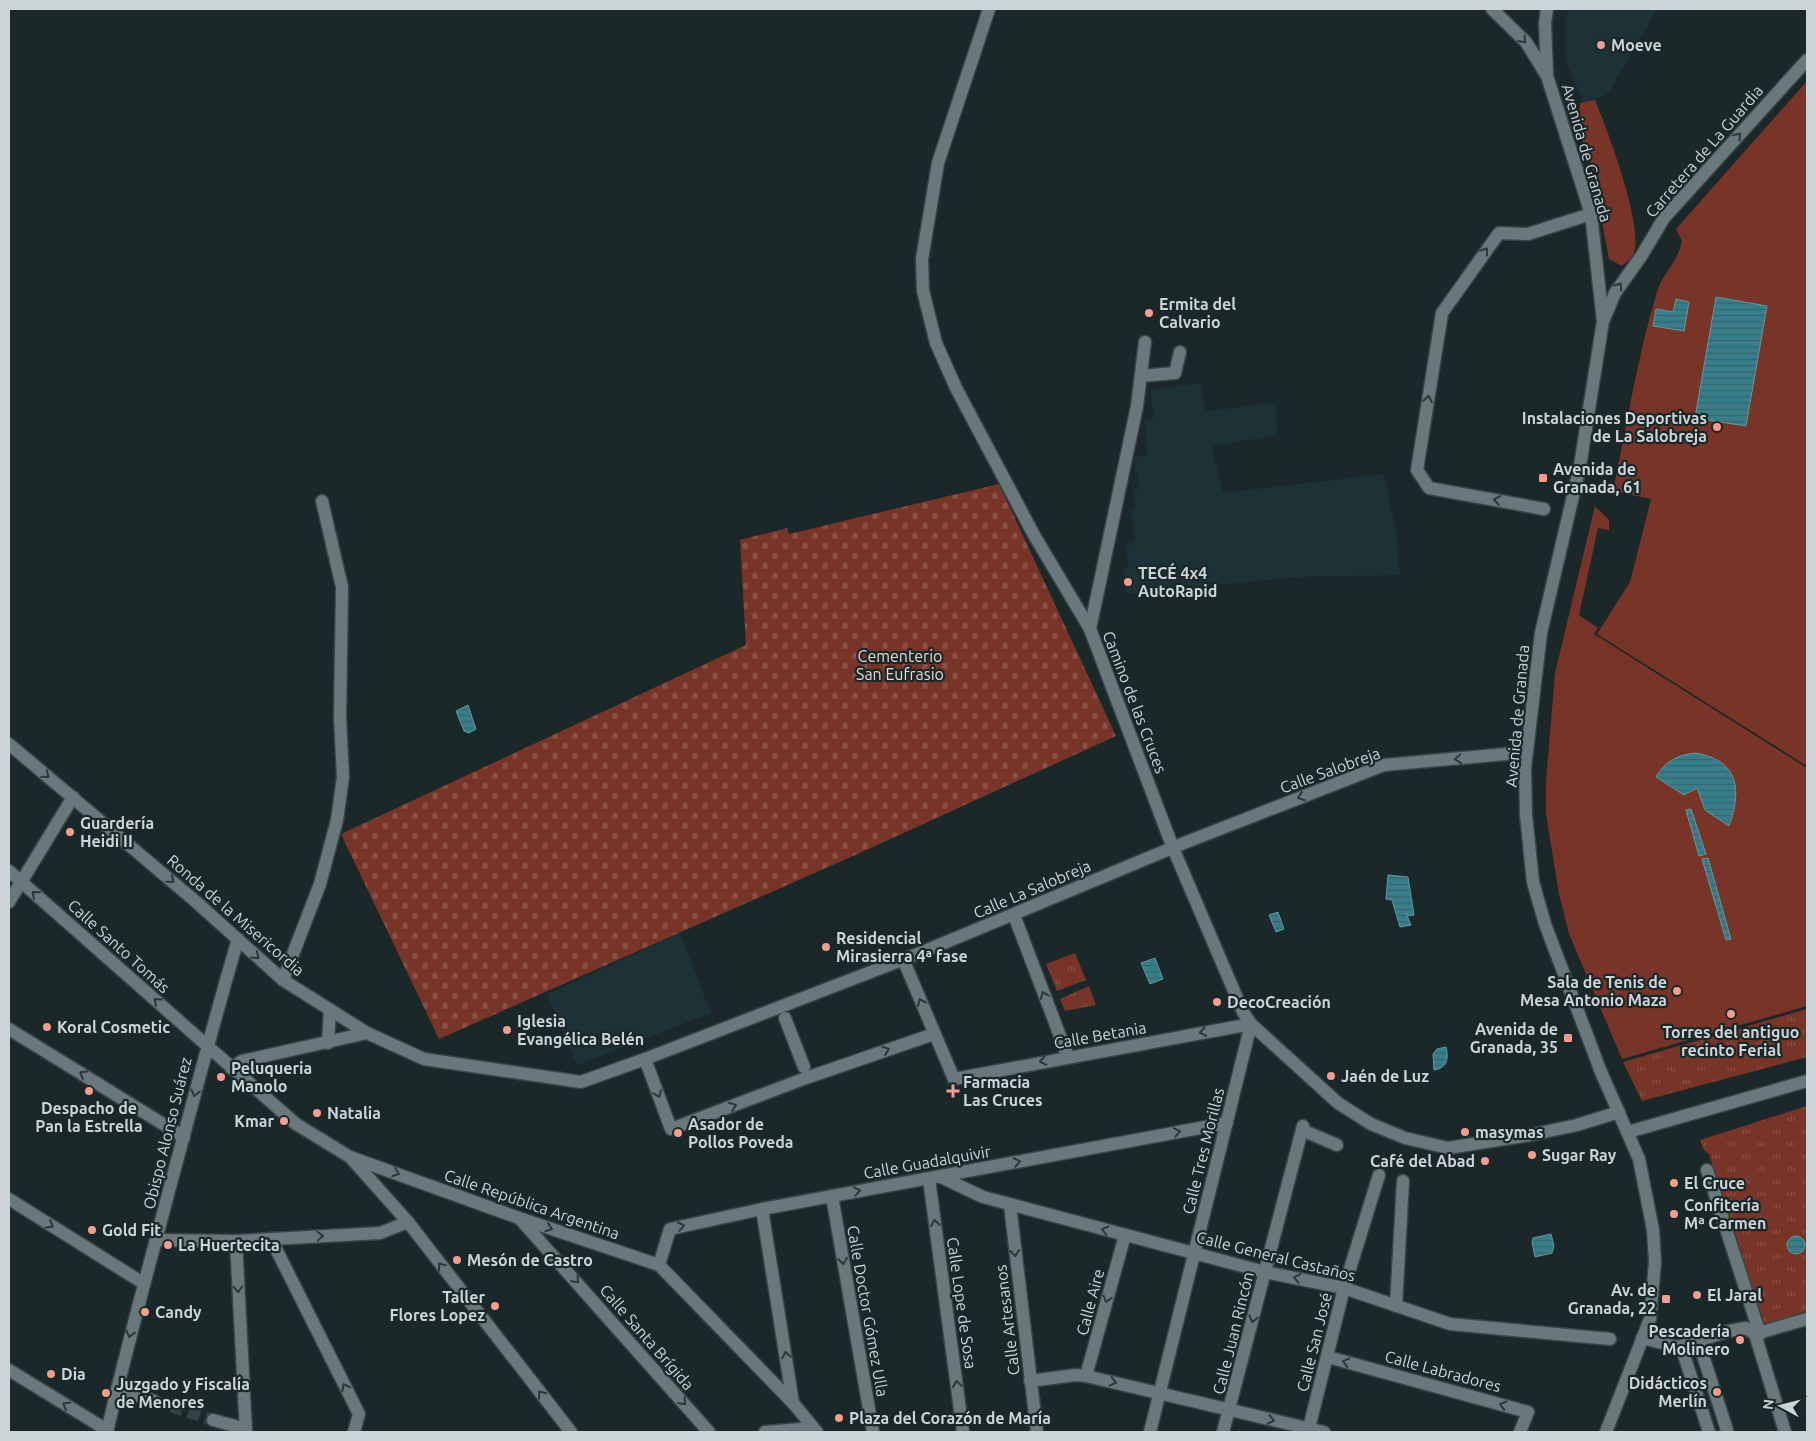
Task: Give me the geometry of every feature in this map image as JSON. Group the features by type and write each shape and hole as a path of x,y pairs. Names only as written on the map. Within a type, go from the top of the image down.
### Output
{"street":[{"name":"Camino de las Cruces","path":"989,9 938,163 922,259 923,291 936,343 956,388 1034,535 1090,629 1173,848 1236,997 1251,1024 1338,1103 1371,1124 1404,1138 1448,1148 1530,1135 1619,1112"},
{"name":"Avenida de Granada","path":"1492,9 1526,42 1547,76 1591,214 1603,321 1580,466 1541,633 1527,750 1526,815 1534,882 1545,924 1601,1072 1628,1132 1641,1168 1653,1230 1656,1262 1650,1319 1606,1432"},
{"name":"Avenida de Granada","path":"1547,76 1545,23 1548,9"},
{"name":"Carretera de La Guardia","path":"1603,321 1615,293 1642,255 1664,218 1807,60"},
{"path":"1544,508 1429,488 1417,470 1440,322 1442,313 1499,233 1528,234 1591,214"},
{"path":"1090,629 1137,406 1145,342"},
{"path":"1141,376 1175,373 1180,352"},
{"path":"282,980 320,884 337,820 343,777 340,717 342,587 322,501"},
{"name":"Ronda de la Misericordia","path":"9,744 238,939 282,980 367,1033 424,1059 581,1082 645,1059"},
{"name":"Calle Salobreja","path":"1173,848 1384,765 1506,754"},
{"path":"9,902 73,797"},
{"name":"Calle La Salobreja","path":"645,1059 1014,915 1173,848"},
{"name":"Calle Santo Tomás","path":"9,871 206,1046"},
{"path":"1014,915 1068,1057"},
{"name":"Obispo Alonso Suárez","path":"107,1431 143,1282 184,1137 206,1046 238,939"},
{"path":"645,1059 672,1129 806,1078 934,1034 903,959"},
{"path":"328,1043 330,1010"},
{"path":"785,1018 804,1066"},
{"name":"Calle Betania","path":"934,1034 954,1078 1251,1024"},
{"name":"Calle Tres Morillas","path":"1150,1432 1251,1024"},
{"path":"9,1029 184,1137"},
{"path":"231,1068 242,1061 367,1033"},
{"name":"Calle República Argentina","path":"206,1046 296,1124 350,1157 519,1218 659,1265 793,1404 814,1430"},
{"path":"1628,1132 1807,1081"},
{"name":"Calle Guadalquivir","path":"659,1265 670,1229 762,1209 1227,1123"},
{"name":"Calle Juan Rincón","path":"1223,1432 1302,1128 1337,1146"},
{"path":"350,1157 408,1222 572,1432"},
{"path":"1707,1170 1785,1432"},
{"name":"Calle San José","path":"1308,1430 1344,1288 1379,1175"},
{"name":"Calle General Castaños","path":"935,1178 983,1197 1010,1205 1265,1272 1344,1288 1450,1324 1610,1339"},
{"name":"Calle Lope de Sosa","path":"935,1178 963,1432"},
{"path":"1396,1306 1403,1181"},
{"name":"Calle Doctor Gómez Ulla","path":"832,1196 873,1432"},
{"path":"9,1199 143,1282"},
{"name":"Calle Artesanos","path":"1010,1205 1037,1432"},
{"path":"762,1209 793,1404"},
{"name":"Calle Santa Brígida","path":"519,1218 709,1432"},
{"path":"156,1240 236,1241 380,1233 408,1222"},
{"name":"Calle Aire","path":"1086,1376 1124,1235"},
{"path":"271,1239 359,1414 354,1432"},
{"path":"213,1420 246,1431 236,1241"},
{"path":"1642,1338 1681,1346 1746,1328 1757,1334 1807,1319"},
{"path":"1698,1340 1728,1430 1726,1432"},
{"path":"1681,1346 1709,1432"},
{"name":"Calle Labradores","path":"1328,1357 1528,1412 1520,1432"},
{"path":"9,1370 107,1431"},
{"path":"1030,1382 1075,1375 1086,1376 1308,1430 1324,1432"},
{"path":"117,1389 154,1401"},
{"path":"764,1432 814,1430"}],"shaded area":[{"name":"Moeve","path":"1569,9 1657,9 1609,92 1584,106 1565,58 1565,21"},
{"path":"1201,383 1205,412 1275,402 1278,435 1212,446 1223,493 1384,474 1397,536 1400,575 1297,577 1126,594 1123,569 1129,568 1126,547 1135,540 1131,511 1135,509 1133,490 1139,488 1134,457 1147,455 1144,420 1153,419 1151,390"},
{"path":"680,933 711,1013 577,1065 547,994"}],"green space":[{"name":"Instalaciones Deportivas de La Salobreja","path":"1807,81 1807,766 1597,634 1630,582 1651,499 1613,491 1638,366 1650,317 1659,286 1677,256 1682,241 1676,229"},
{"path":"1595,100 1623,178 1634,224 1636,243 1633,255 1622,266 1609,259 1591,163 1579,133 1580,103"},
{"name":"Cementerio San Eufrasio","path":"999,484 1116,736 862,852 439,1039 341,834 746,645 740,540 787,528 789,534"},
{"path":"1595,506 1609,520 1609,530 1598,528 1579,615 1598,628 1594,634 1807,768 1807,1006 1622,1059 1569,934 1559,894 1546,814 1546,782 1555,673"},
{"path":"1075,953 1086,980 1057,991 1046,964"},
{"path":"1089,986 1096,1005 1065,1011 1060,999"},
{"path":"1807,1009 1807,1057 1642,1101 1623,1062"},
{"path":"1807,1106 1807,1311 1763,1325 1709,1154 1704,1150 1700,1140"}],"water":[{"path":"1716,297 1767,306 1746,426 1695,418"},
{"path":"1676,299 1689,302 1684,331 1653,326 1656,309 1673,312"},
{"path":"468,705 476,729 469,733 464,731 456,711"},
{"path":"1695,753 1721,762 1729,770 1736,789 1733,813 1729,826 1705,810 1697,788 1684,795 1656,777 1672,760 1683,755"},
{"path":"1691,809 1706,854 1699,856 1686,810"},
{"path":"1708,858 1731,939 1726,940 1702,859"},
{"path":"1388,875 1408,877 1414,915 1409,916 1406,913 1411,925 1400,927 1392,900 1386,899"},
{"path":"1278,912 1284,929 1276,932 1269,915"},
{"path":"1155,958 1163,979 1150,984 1141,963"},
{"path":"1446,1047 1446,1062 1442,1067 1434,1070 1433,1054 1437,1049"},
{"path":"1551,1234 1554,1246 1552,1253 1535,1257 1532,1243 1533,1238"},
{"path":"1796,1236 1802,1239 1805,1245 1802,1251 1796,1254 1790,1251 1787,1245 1790,1239"}],"tunnel":[{"path":"154,1401 213,1420"}],"place":[{"name":"Moeve","path":"1601,45"},
{"name":"Ermita del Calvario","path":"1149,313"},
{"name":"Instalaciones Deportivas de La Salobreja","path":"1717,427"},
{"name":"Avenida de Granada, 61","path":"1543,478"},
{"name":"TECÉ 4x4 AutoRapid","path":"1128,582"},
{"name":"Guardería Heidi II","path":"70,832"},
{"name":"Residencial Mirasierra 4ª fase","path":"826,947"},
{"name":"Sala de Tenis de Mesa Antonio Maza","path":"1677,991"},
{"name":"DecoCreación","path":"1217,1002"},
{"name":"Torres del antiguo recinto Ferial","path":"1731,1014"},
{"name":"Koral Cosmetic","path":"47,1027"},
{"name":"Iglesia Evangélica Belén","path":"507,1030"},
{"name":"Avenida de Granada, 35","path":"1568,1038"},
{"name":"Jaén de Luz","path":"1331,1076"},
{"name":"Peluqueria Manolo","path":"221,1077"},
{"name":"Despacho de Pan la Estrella","path":"89,1091"},
{"name":"Farmacia Las Cruces","path":"953,1091"},
{"name":"Natalia","path":"317,1113"},
{"name":"Kmar","path":"284,1121"},
{"name":"masymas","path":"1465,1132"},
{"name":"Asador de Pollos Poveda","path":"678,1133"},
{"name":"Sugar Ray","path":"1532,1155"},
{"name":"Café del Abad","path":"1485,1161"},
{"name":"El Cruce","path":"1674,1183"},
{"name":"Confitería Mª Carmen","path":"1674,1214"},
{"name":"Gold Fit","path":"92,1230"},
{"name":"La Huertecita","path":"168,1245"},
{"name":"Mesón de Castro","path":"457,1260"},
{"name":"El Jaral","path":"1697,1295"},
{"name":"Av. de Granada, 22","path":"1666,1299"},
{"name":"Taller Flores Lopez","path":"495,1306"},
{"name":"Candy","path":"145,1312"},
{"name":"Pescadería Molinero","path":"1740,1340"},
{"name":"Dia","path":"51,1374"},
{"name":"Didácticos Merlín","path":"1717,1392"},
{"name":"Juzgado y Fiscalía de Menores","path":"106,1393"},
{"name":"Plaza del Corazón de María","path":"839,1418"}]}
